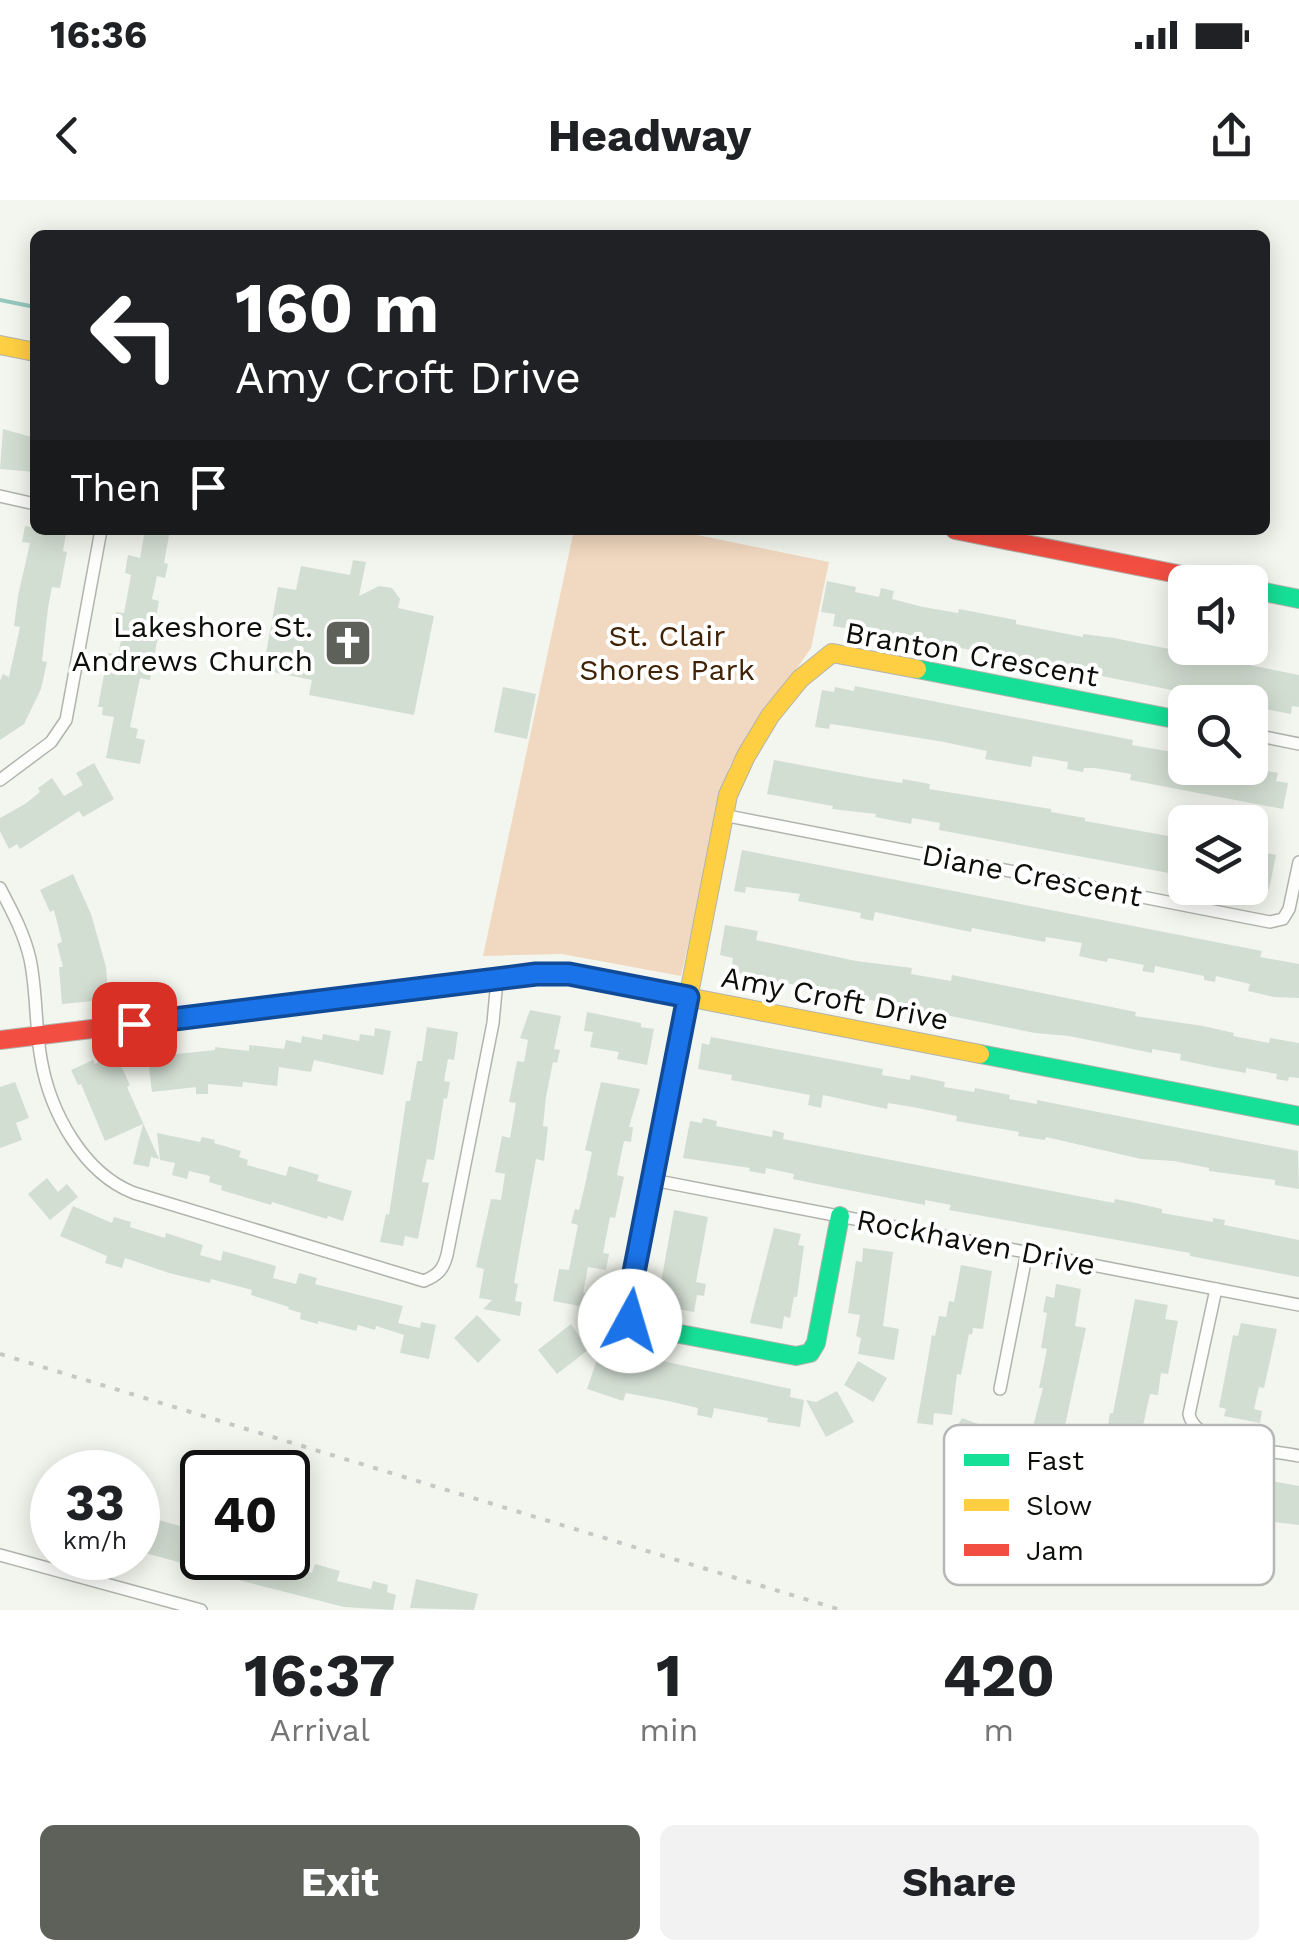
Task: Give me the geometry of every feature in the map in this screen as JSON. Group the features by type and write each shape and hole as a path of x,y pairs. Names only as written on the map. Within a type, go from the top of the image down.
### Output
{"street":[{"path":"0,346 30,351"},
{"path":"0,496 30,503"},
{"path":"0,780 51,742 66,720 100,535"},
{"path":"980,535 1168,572"},
{"path":"1268,593 1299,599"},
{"name":"Branton Crescent","path":"840,1216 816,1344 810,1353 796,1356 630,1321 627,1308 724,814 740,763 798,680 832,653 1168,719"},
{"path":"1268,738 1299,744"},
{"name":"Diane Crescent","path":"724,814 1270,922 1283,919 1289,909 1299,862"},
{"path":"0,888 28,950 47,1082 86,1160 115,1185 424,1281 443,1269 447,1255 493,1024 498,980"},
{"name":"Amy Croft Drive","path":"0,1040 569,974 1299,1116"},
{"name":"Rockhaven Drive","path":"654,1180 1299,1306"},
{"path":"1000,1389 1027,1252"},
{"path":"1192,1425 1189,1414 1216,1289"},
{"path":"1274,1451 1299,1456"},
{"path":"0,1555 201,1610"},
{"path":"143,1610 147,1596"}],"green space":[{"name":"St. Clair Shores Park","path":"573,535 697,535 829,562 811,648 729,767 681,976 562,954 483,956"}],"building":[{"path":"3,429 30,437 30,472 0,469"},
{"path":"25,526 30,527 30,535 66,535 63,551 67,552 60,588 52,587 48,608 42,661 47,662 41,689 24,724 0,740 0,681 3,674 9,677 20,627 14,626 30,543 22,542"},
{"path":"144,535 169,535 165,578 157,576 152,599 159,601 155,623 165,625 163,637 158,636 150,680 140,678 130,727 138,729 136,738 145,740 140,764 106,758 114,717 102,715 103,707 98,707 108,653 118,655 123,630 113,628 116,612 124,613 131,575 125,573 128,555 140,558"},
{"name":"Lakeshore St. Andrews Church","path":"353,560 366,562 359,596 379,586 392,588 400,599 398,608 434,616 414,715 309,695 312,680 263,670 278,587 296,590 301,566 350,575"},
{"path":"827,581 879,597 881,588 894,591 892,599 923,607 958,613 959,609 1083,637 1114,638 1168,649 1168,665 1249,665 1299,675 1299,707 1292,706 1291,714 1268,710 1268,685 1168,685 1168,689 833,626 835,614 821,612"},
{"path":"855,686 1133,740 1132,745 1168,751 1168,785 1268,785 1268,771 1278,773 1276,781 1288,783 1283,809 1130,780 1131,774 1095,768 1084,768 1083,772 1067,769 1068,762 1033,756 1031,767 985,759 987,751 944,742 830,724 829,729 815,727 822,690 834,692 835,687 854,691"},
{"path":"503,687 536,694 527,739 494,732"},
{"path":"774,760 902,783 903,779 930,784 929,789 1051,809 1085,821 1168,836 1168,873 939,830 940,823 912,818 911,824 767,794"},
{"path":"94,763 114,799 83,817 79,811 20,849 17,844 9,849 0,831 0,818 25,804 52,778 64,796 83,785 76,773"},
{"path":"742,850 1262,951 1260,957 1299,964 1299,998 1248,991 1250,984 1216,976 1215,982 1155,966 1154,973 1142,971 1144,965 1079,956 1082,943 1046,937 1045,942 972,928 971,932 875,912 873,921 860,918 861,913 798,901 800,894 746,887 745,893 734,891"},
{"path":"1268,853 1276,855 1268,889"},
{"path":"73,874 91,914 106,967 108,992 104,992 105,1000 62,1004 59,967 63,967 57,944 62,942 54,910 50,912 40,890"},
{"path":"725,925 758,931 756,940 856,961 912,968 911,974 951,981 952,975 1136,1012 1135,1016 1203,1026 1234,1033 1233,1036 1269,1043 1270,1038 1299,1043 1299,1078 1276,1079 1277,1074 1246,1068 1246,1073 1180,1060 1181,1054 1152,1049 1152,1053 1035,1033 731,972 733,958 720,955"},
{"path":"530,1010 561,1016 554,1049 560,1050 557,1063 553,1062 546,1097 544,1161 536,1159 514,1283 518,1284 515,1301 522,1302 520,1316 483,1309 492,1300 479,1298 484,1269 476,1267 491,1199 501,1200 505,1174 495,1172 502,1136 510,1138 516,1103 509,1102 517,1061 524,1062 528,1040 520,1038"},
{"path":"587,1012 654,1029 647,1065 617,1059 619,1052 590,1047 593,1032 584,1031"},
{"path":"427,1027 458,1032 454,1060 448,1059 444,1081 450,1082 434,1160 427,1159 422,1182 429,1183 418,1239 405,1236 403,1246 380,1242 386,1214 389,1215 406,1101 410,1101 417,1061 422,1061"},
{"path":"375,1028 391,1031 383,1075 314,1060 311,1072 279,1067 277,1086 243,1082 242,1087 208,1084 208,1094 196,1094 196,1087 152,1092 148,1057 215,1047 249,1051 249,1045 284,1049 286,1040 301,1043 302,1036 322,1040 323,1034 359,1041 360,1034 374,1036"},
{"path":"711,1037 883,1069 882,1075 910,1080 911,1075 945,1082 944,1087 974,1092 975,1088 1010,1095 1009,1099 1037,1104 1037,1100 1298,1151 1299,1189 1275,1185 1275,1180 1209,1171 1174,1161 1141,1159 1046,1137 1045,1140 1018,1136 1019,1132 956,1121 957,1116 913,1107 888,1103 887,1109 823,1095 821,1108 808,1105 810,1095 731,1080 732,1075 698,1069 702,1043 709,1045"},
{"path":"110,1057 113,1065 119,1062 159,1159 151,1157 149,1167 133,1164 143,1124 105,1141 71,1070"},
{"path":"15,1082 29,1118 16,1123 22,1140 0,1148 0,1087"},
{"path":"601,1082 640,1089 629,1127 633,1127 631,1142 624,1141 617,1175 624,1177 603,1253 609,1254 606,1270 588,1267 583,1293 587,1293 585,1307 553,1301 559,1269 569,1270 578,1225 571,1223 575,1209 579,1210 585,1185 592,1152 585,1150"},
{"path":"703,1118 717,1121 716,1126 772,1137 773,1130 784,1133 783,1139 1114,1203 1115,1199 1131,1202 1162,1209 1162,1213 1213,1222 1213,1218 1225,1220 1224,1225 1299,1240 1299,1277 1190,1253 949,1210 951,1205 925,1200 925,1205 812,1183 766,1168 765,1174 749,1171 750,1168 683,1158 690,1121 702,1123"},
{"path":"157,1133 200,1142 202,1137 215,1140 214,1143 241,1151 239,1157 248,1160 247,1165 286,1176 289,1166 319,1175 317,1181 352,1191 343,1221 221,1190 222,1186 209,1182 210,1176 189,1171 187,1179 172,1175 175,1163 160,1160"},
{"path":"47,1178 58,1192 67,1184 78,1197 50,1220 28,1194"},
{"path":"73,1206 112,1223 114,1217 131,1222 130,1227 203,1245 200,1255 221,1261 223,1251 276,1266 273,1278 296,1284 299,1273 317,1278 315,1284 403,1306 398,1323 420,1328 421,1322 436,1325 429,1359 400,1353 404,1335 376,1326 375,1330 358,1325 356,1331 318,1324 300,1319 301,1313 289,1307 251,1295 252,1290 169,1273 125,1258 122,1268 105,1263 107,1256 60,1236"},
{"path":"674,1210 708,1217 696,1282 706,1284 704,1296 697,1295 694,1312 657,1305"},
{"path":"774,1228 801,1234 798,1245 804,1246 797,1297 790,1318 784,1316 782,1329 750,1323"},
{"path":"863,1248 893,1252 883,1326 899,1329 894,1360 858,1354 860,1315 848,1313 856,1261 862,1262"},
{"path":"961,1265 992,1271 983,1329 973,1328 972,1335 969,1334 961,1375 957,1374 952,1415 934,1413 933,1425 917,1423 932,1335 935,1336 939,1316 946,1317 949,1301 954,1302"},
{"path":"1056,1284 1081,1289 1075,1326 1086,1328 1065,1425 1034,1425 1047,1349 1041,1348 1047,1313 1043,1312 1046,1296 1054,1298"},
{"path":"1135,1299 1168,1305 1165,1319 1178,1321 1168,1374 1161,1373 1158,1395 1150,1394 1143,1425 1108,1425"},
{"path":"477,1315 501,1340 478,1363 454,1338"},
{"path":"1241,1323 1277,1329 1264,1388 1259,1387 1254,1409 1262,1411 1260,1423 1224,1416 1226,1409 1219,1407 1233,1335 1238,1336"},
{"path":"571,1324 588,1350 557,1374 538,1350"},
{"path":"644,1357 791,1389 790,1397 804,1400 800,1427 714,1408 712,1418 697,1415 698,1408 668,1401 626,1393 623,1401 587,1389 597,1359 618,1367 621,1360 642,1367"},
{"path":"858,1361 887,1378 873,1402 844,1385"},
{"path":"837,1391 854,1422 826,1437 806,1400 816,1402"},
{"path":"962,1418 978,1424 977,1425 958,1425"},
{"path":"1274,1481 1299,1486 1299,1525 1274,1522"},
{"path":"160,1520 180,1526 180,1563 160,1557"},
{"path":"315,1564 340,1571 337,1581 371,1589 373,1581 388,1585 387,1592 396,1595 393,1610 344,1607 239,1580 310,1580"},
{"path":"416,1579 478,1594 474,1610 410,1608"}],"waterway":[{"path":"0,300 30,306"}],"railway":[{"path":"0,1354 841,1610"}],"traffic: fast":[{"path":"1268,593 1299,599"},
{"path":"917,669 1168,718"},
{"path":"980,1054 1299,1116"},
{"path":"675,1065 627,1308 630,1321 643,1327 796,1356 810,1353 816,1343 840,1216"}],"traffic: slow":[{"path":"0,345 30,351"},
{"path":"675,1065 728,795 770,716 800,679 832,653 917,669"},
{"path":"298,1004 569,974 980,1054"}],"traffic: jam":[{"path":"980,535 1168,572"},
{"path":"0,1040 298,1004"}],"place":[{"name":"Lakeshore St. Andrews Church","path":"348,643"}],"route":[{"path":"134,1024 536,974 569,974 688,997 627,1308 630,1321"}]}
